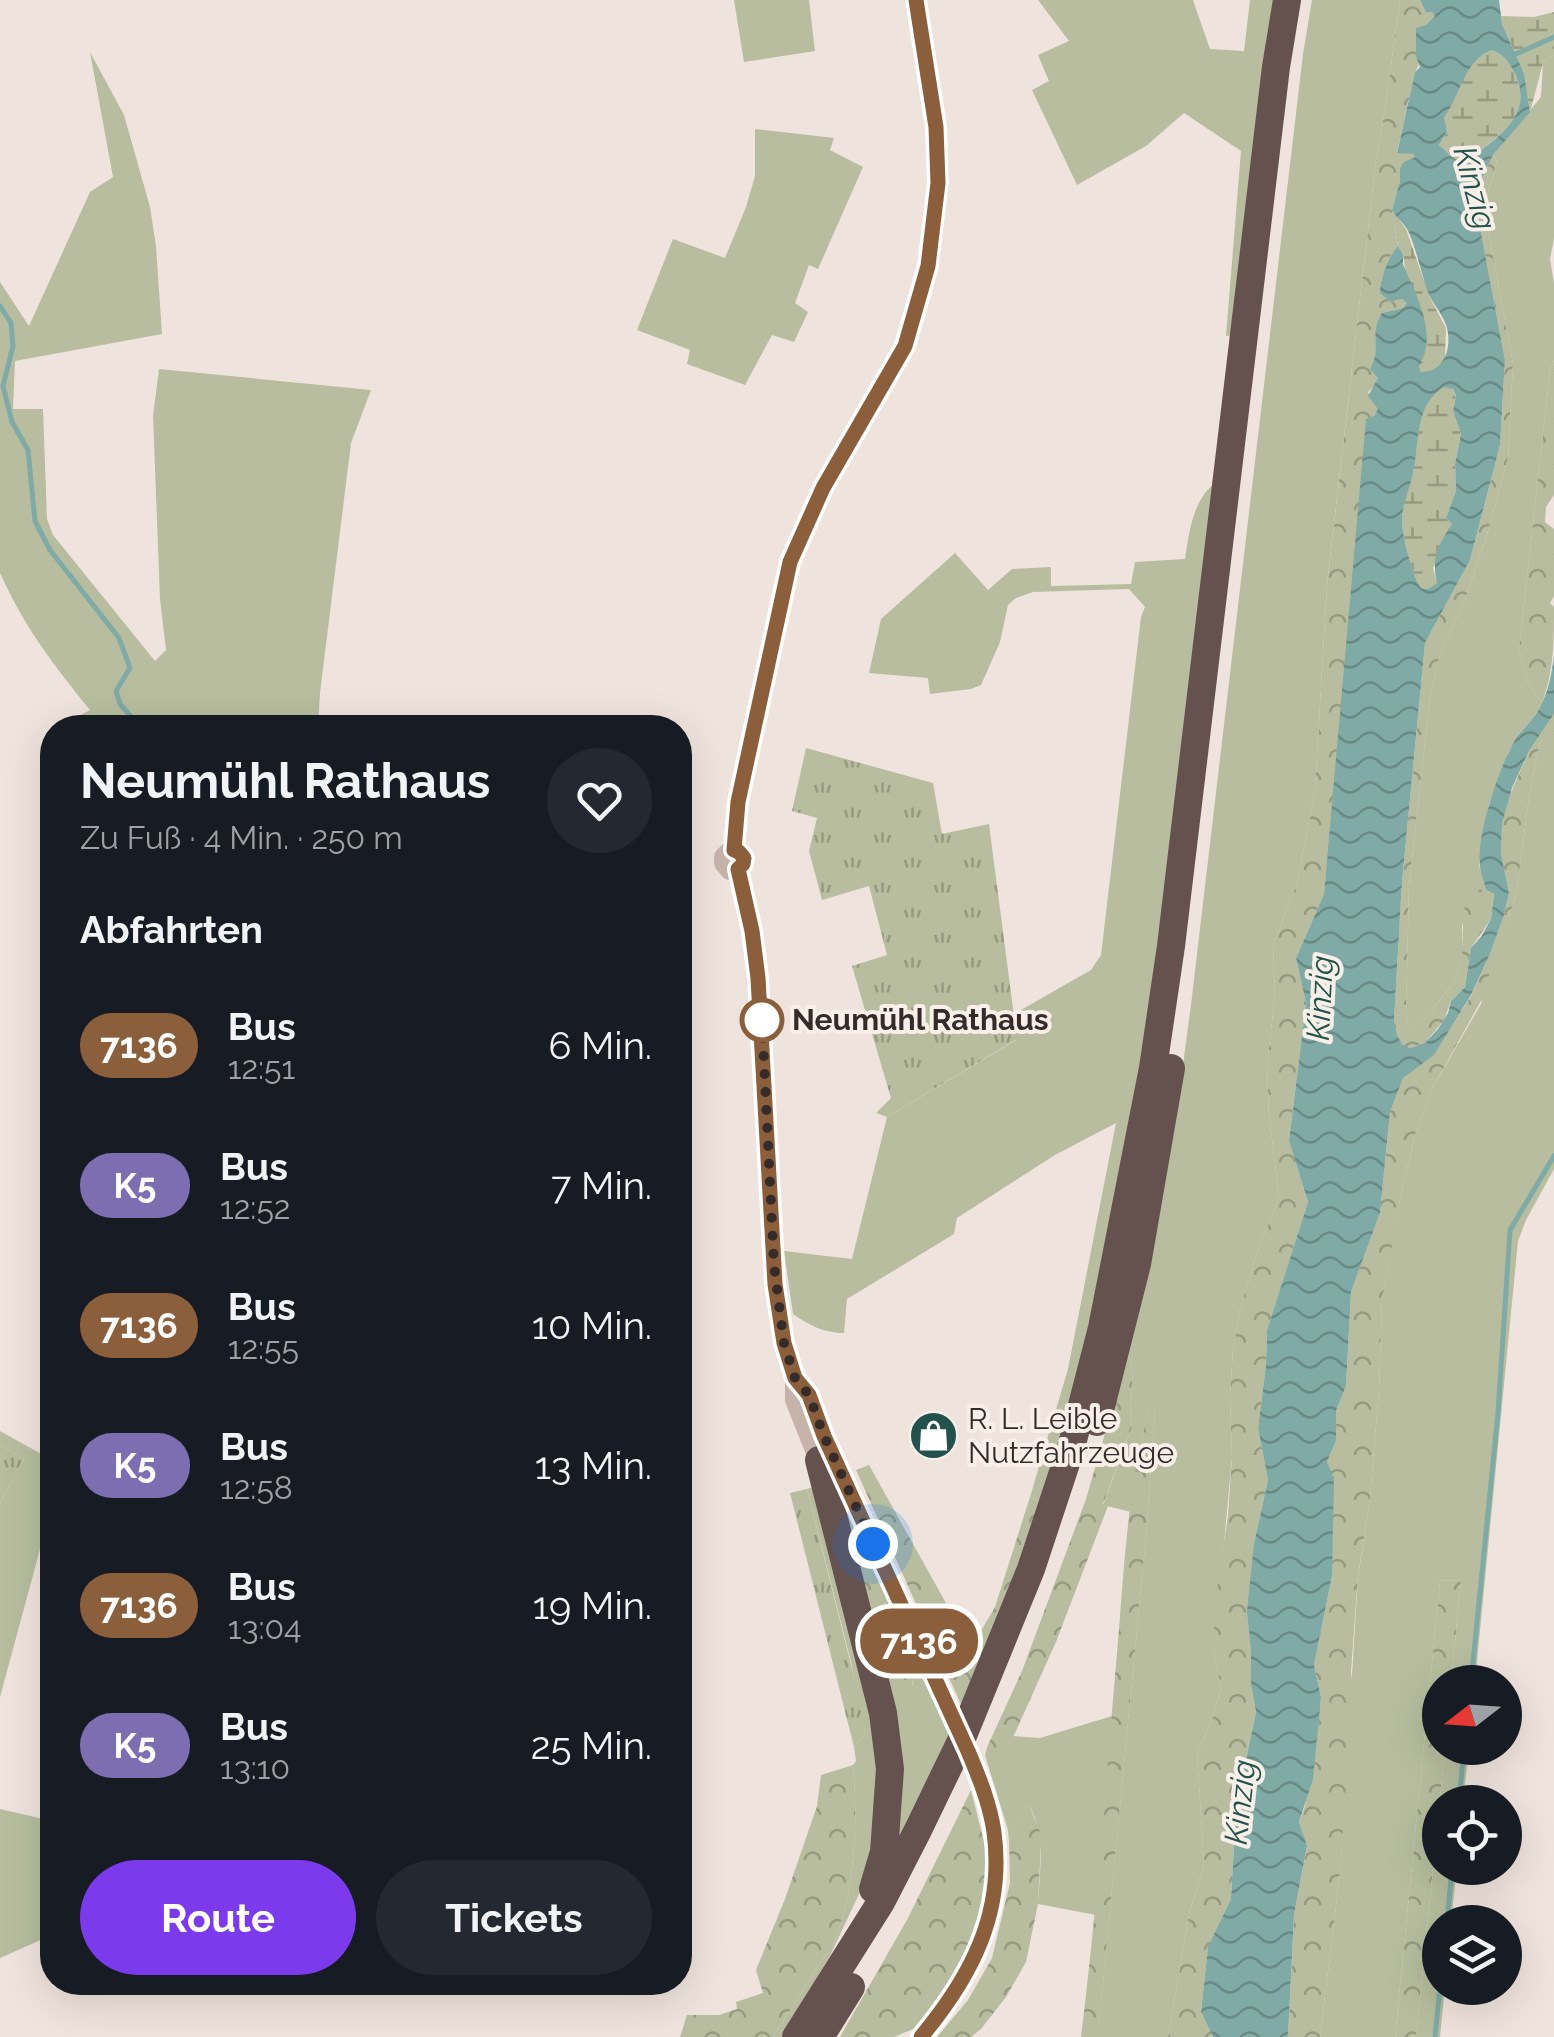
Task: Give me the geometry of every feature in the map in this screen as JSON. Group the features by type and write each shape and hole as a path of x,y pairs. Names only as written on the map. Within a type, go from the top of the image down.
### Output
{"highway":[{"path":"796,2037 881,1902 960,1742 1031,1569 1071,1448 1102,1328 1153,1068 1172,946 1286,0"},
{"path":"820,2037 878,1943 984,1727 1051,1567 1108,1386 1154,1176 1181,1005 1281,155 1303,0"},
{"path":"828,1462 883,1712 890,1769 884,1852 849,1956"}],"street":[{"path":"916,0 936,127 938,183 928,266 905,346 823,488 790,562 738,802 736,860 758,978 775,1284 784,1343 795,1378 795,1400 932,1671 975,1767 994,1832 994,1889 982,1942 961,1985 922,2035"}],"green space":[{"path":"734,0 809,0 815,51 744,62"},
{"path":"1038,0 1193,0 1210,49 1244,51 1250,0 1276,0 1235,335 1226,336 1241,151 1184,113 1146,146 1077,185 1032,90 1049,81 1038,55 1069,41"},
{"path":"1312,0 1400,0 1376,160 1327,584 1315,790 1297,884 1273,945 1275,995 1267,1066 1279,1197 1255,1259 1233,1349 1232,1457 1214,1651 1221,1687 1197,1753 1204,1864 1189,1914 1168,2037 1081,2037 1083,2020 1099,2024 1155,1410 1149,1410 1140,1446 1131,1512 1103,1505 1132,1427 1128,1354 1174,1131"},
{"path":"1400,0 1420,0 1426,13 1436,15 1425,36 1397,152 1415,157 1400,168 1392,210 1398,246 1385,268 1380,293 1390,302 1402,299 1408,303 1382,313 1374,363 1378,378 1368,392 1379,409 1374,416 1324,894 1296,958 1306,1003 1289,1141 1308,1202 1267,1330 1258,1428 1268,1480 1254,1543 1251,1685 1256,1712 1236,1807 1231,1899 1208,1948 1201,2012 1213,2037 1168,2037 1189,1914 1204,1864 1197,1753 1221,1687 1214,1651 1214,1611 1228,1515 1233,1349 1255,1259 1279,1197 1267,1066 1275,995 1273,945 1297,884 1315,790 1327,585 1376,160"},
{"path":"1554,12 1554,55 1543,63 1530,112 1524,73 1501,16 1534,17"},
{"path":"1492,50 1514,72 1520,88 1517,113 1501,134 1462,162 1439,145 1447,131 1443,117 1468,70"},
{"path":"90,52 124,115 150,207 162,334 15,361 13,409 43,409 47,519 53,535 155,661 166,650 160,599 153,416 159,369 371,390 351,443 319,715 80,715 90,710 40,644 0,573 0,282 29,326 90,192 113,177"},
{"path":"1554,55 1554,239 1550,259 1554,284 1554,360 1519,649 1528,683 1542,703 1508,753 1489,804 1479,865 1486,890 1474,890 1462,926 1463,949 1457,978 1413,1029 1406,1014 1409,886 1430,696 1440,654 1464,602 1486,538 1508,458 1513,363 1486,219 1488,192 1497,161 1493,155 1541,97 1543,63"},
{"path":"755,129 834,138 830,150 863,167 818,269 809,265 795,303 808,312 794,342 772,335 745,385 687,364 690,350 637,330 673,239 725,258 755,176"},
{"path":"1493,155 1497,161 1488,192 1486,219 1513,363 1508,458 1486,538 1464,602 1440,654 1430,696 1409,886 1406,1014 1413,1028 1422,1023 1457,978 1463,948 1463,912 1474,889 1494,894 1491,919 1471,948 1465,987 1451,1001 1444,1020 1425,1043 1410,1048 1400,1041 1394,1021 1402,882 1425,643 1470,560 1500,445 1505,360 1474,195"},
{"path":"1392,210 1406,229 1430,298 1446,328 1445,357 1438,368 1427,373 1421,372 1419,366 1403,254"},
{"path":"1554,360 1554,495 1546,507 1545,522 1554,529 1554,596 1550,603 1554,607 1554,632 1551,668 1542,703 1528,683 1519,649"},
{"path":"1444,386 1456,395 1453,411 1461,434 1455,464 1456,491 1446,518 1453,524 1433,568 1437,583 1428,589 1421,588 1411,565 1402,514 1422,414"},
{"path":"1216,483 1150,1036 1101,1298 1043,1504 1030,1497 1068,1369 1116,1123 1055,1155 957,1218 954,1234 847,1299 844,1333 817,1328 793,1314 784,1251 852,1259 887,1117 1016,1040 1014,1014 1091,970 1101,955 1145,607 1129,589 1033,592 1008,605 1000,642 981,685 930,694 928,678 869,673 881,619 955,553 988,590 1012,569 1051,567 1051,586 1131,584 1135,562 1185,559 1197,507"},
{"path":"1554,714 1554,742 1540,743 1516,896 1487,981 1490,985 1433,1087 1416,1132 1402,1189 1382,1301 1370,1498 1358,1576 1340,1873 1320,2037 1288,2037 1294,1915 1307,1847 1299,1822 1305,1806 1321,1697 1314,1665 1332,1576 1327,1462 1336,1441 1336,1411 1346,1386 1351,1292 1380,1213 1390,1112 1403,1077 1434,1054 1471,996 1490,954 1509,893 1501,853 1506,804 1529,751"},
{"path":"1554,742 1554,1169 1518,1241 1477,1665 1453,1665 1461,1580 1440,1581 1432,1665 1422,1665 1422,1763 1395,2037 1320,2037 1340,1873 1358,1577 1370,1498 1382,1301 1392,1242 1416,1132 1433,1087 1481,1004 1516,896 1540,743"},
{"path":"806,748 933,783 942,834 989,824 1017,1039 887,1117 876,1113 891,1098 852,966 887,955 869,886 822,900 809,851 817,818 792,811"},
{"path":"1128,1354 1132,1427 1103,1504 1108,1506 1056,1642 1006,1753 988,1745 1022,1671 1086,1499"},
{"path":"1149,1410 1155,1410 1146,1536 1099,2025 1083,2020 1127,1530"},
{"path":"0,1431 40,1453 40,1549 0,1697 0,1503 24,1459 0,1445"},
{"path":"0,1445 24,1459 0,1503"},
{"path":"869,1465 971,1648 995,1607 1030,1497 1043,1504 964,1711 856,1470"},
{"path":"834,1480 860,1534 847,1539 913,1686 913,1651 953,1738 884,1884 866,1879 832,1951 846,1906 852,1866 854,1747 865,1734 807,1489"},
{"path":"807,1489 861,1705 865,1734 854,1747 790,1493"},
{"path":"860,1534 913,1651 911,1692 903,1695 885,1685 846,1539"},
{"path":"1461,1580 1453,1665 1432,1665 1440,1581"},
{"path":"1112,1716 1096,1915 1038,1904 1040,1852 1034,1815 1028,1803 1009,1842 985,1755 988,1745 1006,1752 1012,1736 1040,1738"},
{"path":"1422,1763 1443,1765 1441,1785 1422,1785 1422,1885 1431,1885 1429,1905 1422,1905 1422,1977 1416,2037 1395,2037"},
{"path":"853,1765 852,1866 846,1906 832,1952 826,1954 773,2037 680,2037 687,2015 719,2015 737,2009 736,2002 763,1993 756,1970 817,1806 821,1775"},
{"path":"1443,1765 1467,1765 1465,1785 1441,1785"},
{"path":"971,1790 987,1854 983,1911 962,1966 918,2027 894,2037 840,2037 908,1918"},
{"path":"1028,1802 1040,1832 1040,1863 1038,1904 1026,1962 981,2029 971,2037 937,2037 968,2000 992,1958 1010,1883 1009,1842"},
{"path":"0,1809 40,1818 40,1940 0,1958"},
{"path":"1431,1885 1455,1885 1453,1905 1429,1905"},
{"path":"832,1952 781,2037 773,2037 826,1954"},
{"path":"1422,1977 1422,2005 1443,2005 1440,2037 1416,2037"}],"water":[{"name":"Kinzig","path":"1420,0 1499,0 1502,24 1524,73 1530,112 1493,155 1474,195 1505,360 1500,445 1470,560 1425,643 1402,882 1394,1021 1402,1044 1410,1048 1425,1043 1438,1029 1451,1001 1465,987 1471,948 1491,919 1494,894 1486,890 1480,867 1485,820 1509,752 1544,699 1554,656 1554,714 1529,751 1502,823 1501,853 1509,893 1490,954 1471,995 1434,1055 1403,1078 1390,1112 1380,1213 1351,1292 1346,1386 1336,1411 1336,1441 1327,1462 1334,1478 1332,1576 1314,1665 1321,1697 1313,1779 1299,1822 1307,1846 1294,1915 1288,2037 1213,2037 1201,2012 1208,1947 1231,1899 1236,1807 1256,1712 1247,1611 1254,1543 1268,1480 1258,1428 1267,1330 1308,1202 1289,1141 1306,1003 1296,958 1324,894 1366,419 1378,409 1368,396 1378,378 1370,369 1382,313 1403,308 1407,303 1402,299 1390,302 1380,293 1385,268 1398,246 1426,328 1421,372 1441,363 1448,341 1446,325 1427,290 1410,234 1392,210 1400,168 1415,157 1397,153 1415,72 1420,67 1416,28 1435,16 1426,13","holes":["1492,50 1505,59 1520,87 1517,113 1501,134 1462,162 1439,145 1447,131 1444,117 1469,70","1444,387 1453,389 1456,395 1453,411 1461,434 1455,464 1456,491 1446,518 1452,524 1437,552 1437,583 1428,589 1421,588 1411,565 1402,514 1423,414 1427,403"]}],"waterway":[{"path":"1516,54 1554,37"},
{"path":"0,306 11,323 13,346 3,386 12,422 28,450 35,521 50,550 119,638 130,668 116,691 130,715"},
{"path":"1473,1665 1498,1413 1510,1230 1554,1156"},
{"path":"1461,1785 1462,1765"},
{"path":"1449,1905 1450,1885"},
{"path":"1435,2037 1438,2005"}],"bus line":[{"name":"7136","path":"916,0 936,127 938,183 928,266 905,346 823,488 790,562 738,802 734,850 744,858 738,869 758,978 775,1284 784,1343 795,1378 809,1395 824,1436 968,1751 994,1832 994,1889 982,1942 961,1985 921,2037"}],"place":[{"name":"Neumühl Rathaus","path":"762,1020"},
{"name":"R. L. Leible Nutzfahrzeuge","path":"933,1436"}],"route":[{"path":"762,1020 775,1284 784,1343 795,1378 809,1395 873,1544"}]}
